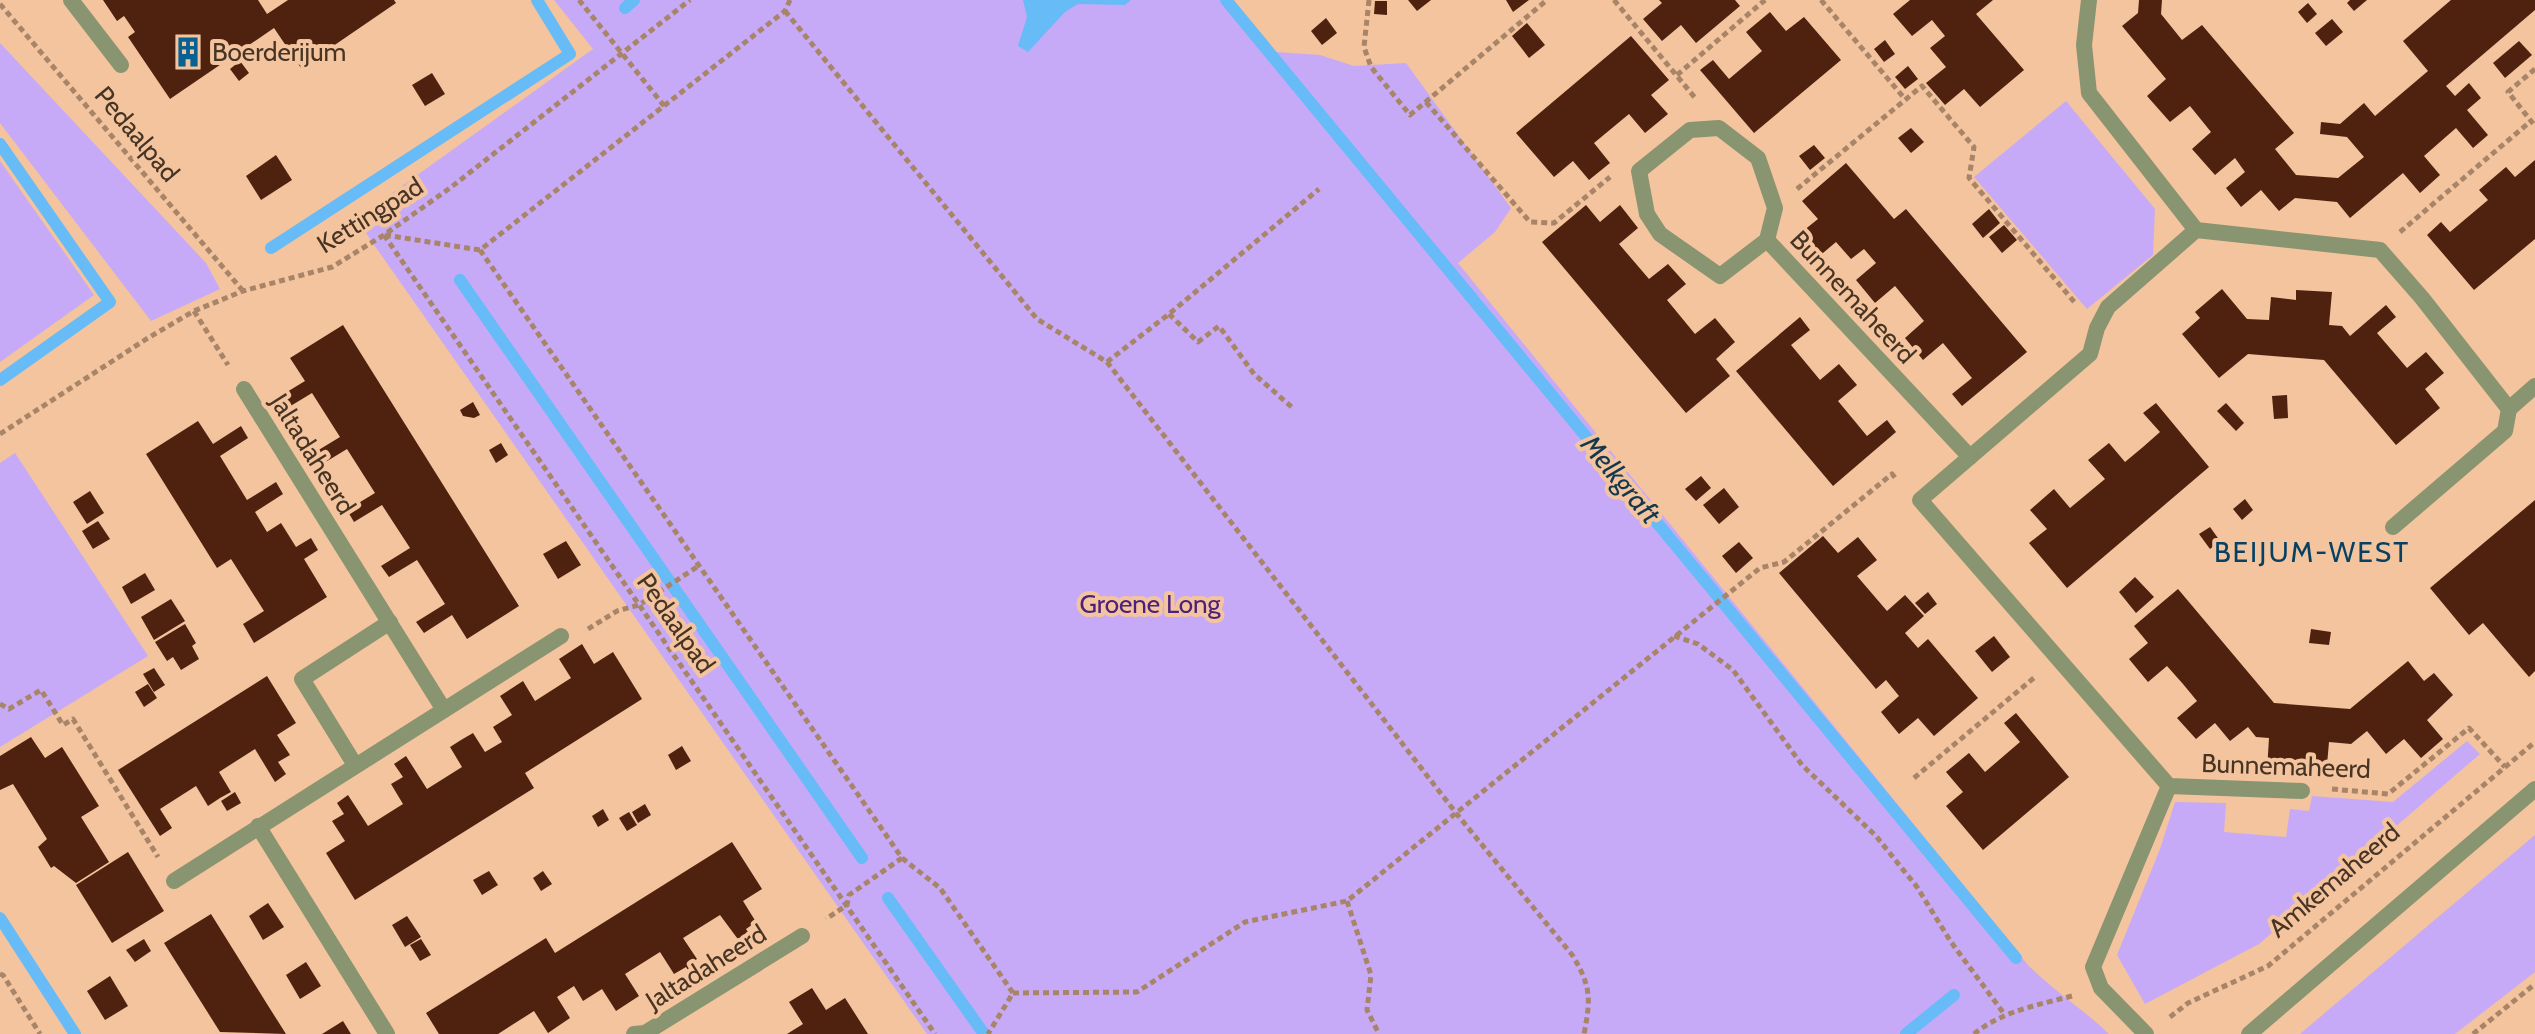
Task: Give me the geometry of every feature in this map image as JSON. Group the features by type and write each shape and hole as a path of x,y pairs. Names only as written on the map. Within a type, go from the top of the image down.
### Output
{"street":[{"path":"71,0 121,65"},
{"path":"2089,0 2084,45 2089,93 2196,230 2380,250 2509,409"},
{"path":"1639,171 1690,130 1719,128"},
{"name":"Bunnemaheerd","path":"1639,171 1647,214 1660,234 1720,276 1767,240 1775,208 1758,158 1719,128"},
{"path":"1920,500 2090,354 2097,328 2108,307 2196,230"},
{"name":"Bunnemaheerd","path":"1767,240 1970,457"},
{"path":"2393,527 2505,431 2509,409 2535,386"},
{"name":"Jaltadaheerd","path":"244,389 444,710"},
{"name":"Bunnemaheerd","path":"1920,500 2169,786 2302,791"},
{"path":"355,765 302,679 390,622"},
{"path":"174,881 561,636"},
{"name":"Bunnemaheerd","path":"2101,988 2093,967 2169,786"},
{"path":"2249,1034 2535,789"},
{"path":"258,826 387,1034"},
{"name":"Jaltadaheerd","path":"634,1034 645,1033 802,936"},
{"path":"2101,988 2153,1030"}],"path":[{"path":"579,0 665,107"},
{"name":"Kettingpad","path":"0,434 194,311 243,291 332,267 384,235 450,188 690,0"},
{"path":"480,250 785,11 790,0"},
{"path":"1369,0 1364,47 1371,67 1410,115 1547,0"},
{"path":"1614,0 1719,128"},
{"path":"1677,75 1765,0"},
{"path":"1821,0 1905,99"},
{"name":"Pedaalpad","path":"0,4 243,291"},
{"path":"785,11 1037,319 1107,362 1456,813 1573,956 1588,982 1589,1010 1584,1034"},
{"path":"2380,250 2533,124 2508,92 2535,69"},
{"path":"1775,208 1922,86 1974,147 1969,178 2097,328"},
{"path":"1426,102 1530,222 1554,223 1613,174 1639,171"},
{"path":"1107,362 1319,189"},
{"path":"384,235 480,250 902,858 940,888 1013,993"},
{"name":"Pedaalpad","path":"384,235 935,1034"},
{"name":"Jaltadaheerd","path":"194,311 244,389"},
{"path":"1169,314 1198,342 1219,326 1254,374 1294,409"},
{"path":"1013,993 1137,992 1245,922 1347,901 1740,583 1760,568 1784,562 1892,474 1920,500"},
{"path":"561,636 582,633 617,611 639,605 700,565"},
{"path":"1674,636 1698,644 1733,670 1802,765 1884,846 1917,887 1951,942 2005,1015"},
{"path":"1914,778 2057,658"},
{"path":"0,704 9,709 41,690 63,725 73,719 174,881"},
{"name":"Bunnemaheerd","path":"2302,791 2316,787 2388,794 2469,728 2505,767"},
{"name":"Amkemaheerd","path":"2153,1030 2188,1003 2268,966 2535,742"},
{"path":"802,936 847,905 849,895 902,858"},
{"path":"1347,901 1371,975 1367,1010 1379,1034"},
{"path":"0,974 40,1034"},
{"path":"2473,1034 2535,984"},
{"path":"1974,1034 1987,1023 2005,1015 2101,988"},
{"path":"988,1034 1013,993"}],"green space":[{"name":"Groene Long","path":"554,0 1232,0 1275,52 1320,55 1354,66 1406,63 1511,208 1495,232 1458,263 2028,965 2109,1034 927,1034 356,219 593,49"},
{"path":"0,43 206,263 220,289 151,321 0,123"},
{"path":"2066,101 2155,209 2153,255 2087,309 1974,177"},
{"path":"0,161 94,295 0,362"},
{"path":"15,453 148,656 0,747 0,463"},
{"path":"2467,741 2480,754 2259,944 2145,1004 2117,955 2160,849 2175,802 2226,803 2224,832 2286,837 2290,809 2309,811 2312,796 2393,802"},
{"path":"2535,835 2535,972 2455,1034 2300,1034"}],"water":[{"path":"1023,0 1131,0 1125,5 1078,4 1065,12 1028,52 1018,46 1027,17"}],"building":[{"name":"Boerderijum","path":"103,0 258,0 267,14 288,0 394,0 396,3 301,68 274,28 170,99 128,37 135,32 124,16 117,21"},
{"path":"1408,0 1431,0 1417,11"},
{"path":"1506,0 1529,0 1513,12"},
{"path":"1659,0 1735,0 1740,6 1696,43 1681,25 1662,41 1643,19 1662,3"},
{"path":"1910,0 1993,0 1976,14 2024,70 1980,107 1964,89 1945,105 1926,83 1946,67 1930,48 1945,36 1932,20 1912,36 1893,14"},
{"path":"2139,0 2162,0 2161,14 2182,40 2202,25 2294,133 2275,149 2296,175 2338,178 2364,157 2347,137 2320,134 2321,122 2340,124 2364,103 2375,116 2428,71 2403,41 2451,0 2535,0 2535,10 2446,86 2455,96 2469,83 2481,98 2467,110 2488,135 2473,148 2456,128 2424,156 2440,175 2420,193 2403,173 2350,218 2337,202 2295,198 2279,211 2261,190 2241,207 2226,188 2245,172 2235,158 2215,175 2192,149 2211,132 2190,106 2170,122 2147,96 2166,79 2122,26 2138,13"},
{"path":"2350,0 2367,0 2354,11 2347,3"},
{"path":"1375,1 1387,1 1387,15 1374,14"},
{"path":"2308,3 2317,14 2307,23 2298,12"},
{"path":"1770,12 1786,31 1804,17 1841,60 1754,133 1700,70 1713,60 1729,79 1762,51 1746,32"},
{"path":"1326,18 1337,33 1322,45 1311,31"},
{"path":"2332,19 2343,32 2326,46 2315,33"},
{"path":"1527,23 1545,45 1529,58 1512,36"},
{"path":"1631,36 1669,80 1651,95 1668,114 1645,133 1629,114 1594,143 1610,163 1589,180 1573,161 1554,177 1516,133"},
{"path":"1885,40 1895,54 1884,62 1874,49"},
{"path":"2519,41 2532,55 2505,78 2493,63"},
{"path":"240,61 249,73 239,81 230,69"},
{"path":"1908,66 1918,79 1905,89 1895,77"},
{"path":"432,73 445,94 425,106 412,85"},
{"path":"1911,128 1924,142 1911,153 1898,138"},
{"path":"1814,145 1825,158 1810,170 1799,156"},
{"path":"276,155 292,180 261,200 246,176"},
{"path":"2535,160 2535,239 2474,290 2427,235 2441,222 2450,232 2488,200 2479,190 2506,167 2515,177"},
{"path":"1846,163 1894,219 1906,209 2027,352 1962,406 1952,394 1972,378 1943,343 1923,360 1905,338 1924,321 1895,286 1875,303 1856,280 1876,263 1864,249 1851,259 1836,242 1817,258 1798,235 1818,219 1802,201"},
{"path":"1586,205 1600,222 1620,205 1638,228 1619,244 1649,279 1668,264 1686,284 1667,300 1695,334 1715,318 1735,342 1716,359 1730,376 1686,413 1542,242"},
{"path":"1989,209 2000,223 1983,238 1972,224"},
{"path":"2004,225 2017,240 2002,253 1989,237"},
{"path":"2222,289 2247,319 2269,320 2271,297 2296,300 2296,290 2332,292 2329,325 2342,326 2350,336 2386,305 2396,317 2377,333 2407,368 2426,352 2444,373 2425,389 2440,408 2396,445 2324,360 2248,354 2219,378 2182,334 2200,318 2195,312"},
{"path":"1800,317 1810,330 1791,345 1820,380 1839,364 1857,385 1838,401 1867,436 1887,420 1896,432 1833,486 1736,371"},
{"path":"343,325 519,606 467,639 452,615 424,633 416,622 445,604 417,560 389,577 381,566 410,548 382,505 354,522 347,510 375,493 347,449 319,466 312,454 340,437 312,393 284,410 277,398 305,381 290,358"},
{"path":"2287,395 2288,418 2274,419 2272,396"},
{"path":"473,402 480,415 474,418 463,416 460,410"},
{"path":"2156,403 2209,467 2067,588 2029,543 2047,529 2030,510 2054,489 2070,508 2105,479 2088,460 2109,443 2125,462 2143,447 2160,432 2143,413"},
{"path":"2226,403 2244,423 2236,431 2217,411"},
{"path":"198,421 213,444 241,426 248,438 220,456 247,500 276,482 283,494 255,512 267,532 281,523 296,547 311,538 318,550 304,559 327,597 254,643 243,624 264,611 231,559 217,568 146,454"},
{"path":"501,443 508,455 496,463 489,450"},
{"path":"1701,476 1711,488 1696,501 1685,489"},
{"path":"1724,488 1739,507 1719,524 1703,505"},
{"path":"90,491 104,513 87,524 73,502"},
{"path":"2245,499 2253,510 2242,520 2233,509"},
{"path":"2535,500 2535,671 2529,677 2483,623 2469,635 2430,588"},
{"path":"98,521 110,539 93,549 82,531"},
{"path":"2210,527 2220,541 2210,549 2199,534"},
{"path":"1823,536 1838,553 1858,537 1877,560 1857,576 1887,611 1905,595 1924,616 1905,633 1918,648 1928,639 1978,698 1934,736 1918,718 1899,734 1881,712 1899,696 1886,680 1876,689 1779,573"},
{"path":"566,541 581,565 558,579 543,554"},
{"path":"1739,542 1753,558 1736,573 1722,556"},
{"path":"145,573 155,590 131,604 122,587"},
{"path":"2135,577 2154,597 2136,613 2119,592"},
{"path":"2178,589 2274,703 2350,709 2408,661 2424,681 2434,673 2453,695 2427,720 2443,739 2421,758 2404,739 2386,754 2367,731 2351,744 2329,742 2327,765 2303,763 2302,773 2267,770 2269,738 2256,737 2248,727 2230,741 2215,723 2196,739 2177,718 2197,701 2183,684 2167,666 2148,682 2129,659 2148,643 2134,626"},
{"path":"1928,592 1937,604 1925,614 1915,603"},
{"path":"171,599 185,621 154,640 141,617"},
{"path":"185,624 196,643 192,646 199,659 181,670 173,657 167,661 155,642"},
{"path":"2311,629 2331,632 2329,645 2309,643"},
{"path":"1994,636 2010,657 1992,672 1975,651"},
{"path":"582,644 594,664 613,652 642,699 525,773 534,788 355,900 326,853 345,841 332,821 344,814 337,803 348,795 368,826 403,804 391,784 403,777 394,764 406,756 427,789 462,767 450,747 461,740 473,733 485,752 502,742 493,727 512,715 500,696 523,681 535,701 571,678 559,659"},
{"path":"154,668 165,685 154,692 143,674"},
{"path":"267,676 296,723 277,735 290,755 278,762 286,774 275,782 255,749 219,772 231,792 208,806 196,786 160,809 172,828 160,836 118,770"},
{"path":"148,684 157,698 144,707 135,692"},
{"path":"2016,713 2069,777 1983,850 1946,806 1963,792 1946,772 1969,753 1985,772 2020,742 2004,723"},
{"path":"31,737 45,758 62,747 99,806 81,817 109,862 76,883 54,866 51,868 38,847 47,839 13,784 0,790 0,756"},
{"path":"682,746 691,761 676,770 668,755"},
{"path":"235,792 241,803 227,811 221,801"},
{"path":"645,804 651,815 638,823 632,812"},
{"path":"603,809 609,820 598,827 592,816"},
{"path":"629,812 637,825 627,831 619,818"},
{"path":"732,842 762,889 743,901 756,922 746,929 753,940 743,946 720,915 683,938 697,959 694,961 701,972 693,977 686,967 674,974 660,952 625,974 639,996 616,1011 602,989 583,1001 574,986 557,997 570,1018 548,1033 534,1011 498,1034 439,1034 426,1013 546,938 555,953"},
{"path":"128,852 164,911 112,943 76,885"},
{"path":"489,871 498,885 482,895 473,880"},
{"path":"543,871 552,884 541,891 533,878"},
{"path":"268,903 284,927 263,940 249,916"},
{"path":"211,914 286,1034 220,1032 164,943"},
{"path":"407,916 421,937 405,947 392,925"},
{"path":"144,939 151,951 135,962 126,950"},
{"path":"421,939 431,955 420,961 410,945"},
{"path":"306,962 321,986 300,999 286,975"},
{"path":"110,976 128,1006 105,1020 87,991"},
{"path":"812,988 826,1010 845,998 868,1034 787,1034 803,1024 789,1002"},
{"path":"343,1021 351,1034 322,1034"}],"waterway":[{"path":"271,248 570,54 537,0"},
{"path":"625,8 634,0"},
{"name":"Melkgraft","path":"1226,0 2016,958"},
{"path":"0,144 110,302 0,380"},
{"path":"460,280 862,858"},
{"path":"888,898 984,1034"},
{"path":"0,918 75,1034"},
{"name":"Melkgraft","path":"1906,1034 1954,995"}],"place":[{"name":"Boerderijum","path":"188,52"}],"district":[{"name":"BEIJUM-WEST","path":"2312,552"}]}
